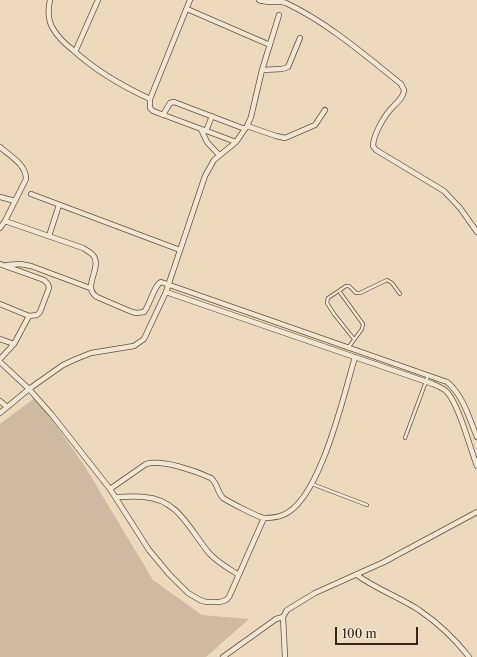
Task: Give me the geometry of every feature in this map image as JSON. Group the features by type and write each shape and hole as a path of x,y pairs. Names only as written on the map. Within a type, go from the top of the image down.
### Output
{"street":[{"path":"50,0 48,9 52,27 75,52 102,74 150,99"},
{"path":"75,52 98,0"},
{"path":"190,0 150,99 150,108 153,111 163,115 236,142"},
{"path":"259,0 265,2 283,2 315,20 349,43 401,84 404,90 403,95 385,117 373,141 373,146 376,150 444,191 460,208 477,232"},
{"path":"187,9 270,45"},
{"path":"0,413 29,389 64,365 76,359 91,353 134,346 142,342 166,292 189,228 205,176 219,155 236,142 251,117 262,70 279,16"},
{"path":"262,70 282,69 288,67 300,38"},
{"path":"163,115 169,104 172,102 246,127 286,138 315,125 325,110"},
{"path":"212,116 204,130 207,142 219,155"},
{"path":"0,147 24,168 26,173 26,179 0,228"},
{"path":"31,194 180,250"},
{"path":"0,197 15,201"},
{"path":"49,236 59,204"},
{"path":"5,221 82,248 94,257 96,263 90,288 92,294 132,312 141,313 147,309 159,283 161,282 447,382 453,387 461,399 477,436"},
{"path":"2,264 20,264 31,266 90,288"},
{"path":"0,304 28,316 35,316 40,312 49,286 44,280 2,264"},
{"path":"166,292 426,381 441,388 452,398 477,466"},
{"path":"0,359 14,344 28,316"},
{"path":"0,339 14,344"},
{"path":"361,360 363,353"},
{"path":"110,489 146,464 152,462 164,462 211,478 216,483 223,498 264,518 281,516 300,501 312,484 323,460 355,357"},
{"path":"0,362 29,389 52,415 116,497 149,550 169,574 194,598 206,602 220,602 226,600 239,575 264,518"},
{"path":"0,401 7,407"},
{"path":"116,497 144,496 165,502 174,508 190,526 210,554 239,575"},
{"path":"285,657 283,617 287,610 315,593 384,562 477,512"},
{"path":"357,575 366,582 418,610 444,630 469,657"},
{"path":"223,657 276,619 283,617"}],"lane":[{"path":"354,339 327,303 328,298 346,286 349,286 356,292 360,293 386,280 392,283 400,294"},
{"path":"339,291 363,324 362,329 348,348"},
{"path":"405,438 428,376"},
{"path":"312,484 367,506"}],"shaded area":[{"path":"36,397 84,465 153,580 202,615 249,619 206,657 0,657 0,424"}]}
